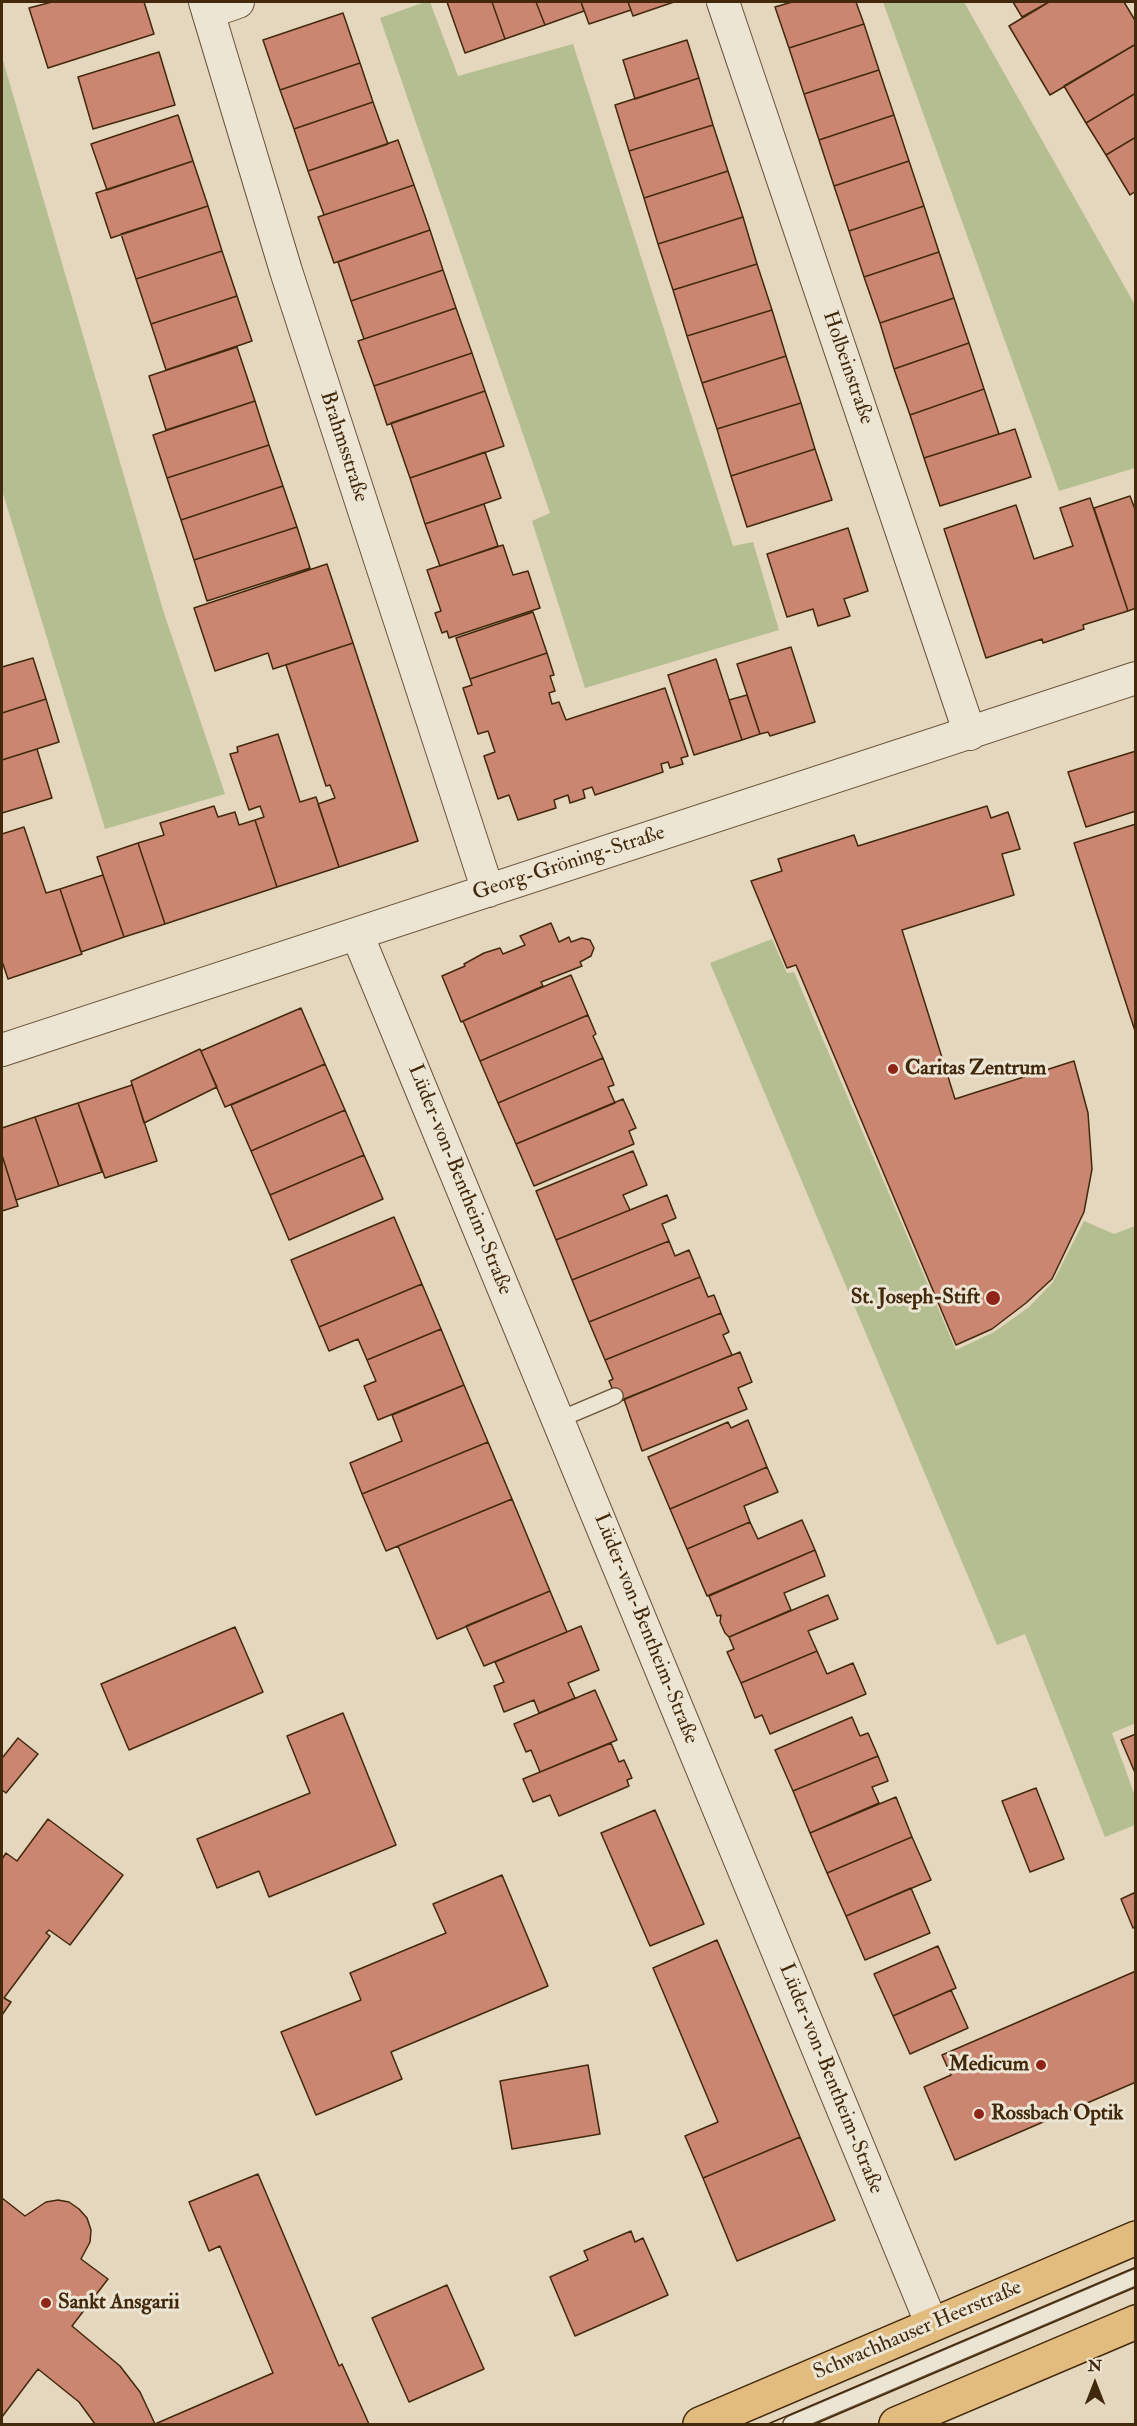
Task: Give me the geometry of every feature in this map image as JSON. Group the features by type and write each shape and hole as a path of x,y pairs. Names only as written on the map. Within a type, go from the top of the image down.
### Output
{"main road":[{"name":"Schwachhauser Heerstraße","path":"700,2424 1136,2238"},
{"path":"897,2424 1136,2322"}],"street":[{"path":"207,7 238,2"},
{"name":"Holbeinstraße","path":"723,2 970,734"},
{"name":"Brahmsstraße","path":"207,7 286,271 488,891"},
{"name":"Georg-Gröning-Straße","path":"2,1050 1136,678"},
{"name":"Lüder-von-Bentheim-Straße","path":"357,934 932,2325"}],"lane":[{"path":"558,1420 615,1396"},
{"path":"791,2424 1136,2277"}],"green space":[{"path":"430,2 458,76 573,44 733,546 753,542 779,630 585,688 532,521 550,513 380,18"},
{"path":"883,2 964,2 1135,305 1135,468 1059,491"},
{"path":"2,57 163,610 225,794 105,829 2,490"},
{"path":"772,939 787,973 794,972 956,1350 994,1332 1029,1307 1053,1282 1084,1221 1114,1234 1135,1226 1136,1723 1112,1733 1135,1796 1135,1825 1105,1837 1025,1634 997,1645 710,963"}],"building":[{"path":"52,2 144,2 154,34 48,68 29,8"},
{"path":"447,2 492,2 505,39 465,53"},
{"path":"492,2 536,2 545,25 505,39"},
{"path":"536,2 581,2 584,11 545,25"},
{"path":"581,2 628,2 631,10 589,24"},
{"path":"628,2 674,2 633,16"},
{"path":"792,2 856,2 864,24 789,48 775,7"},
{"path":"1013,2 1049,2 1022,17"},
{"path":"1049,2 1124,2 1136,22 1136,44 1050,95 1009,26"},
{"path":"343,13 360,63 280,90 263,40"},
{"path":"864,24 879,70 804,94 789,48"},
{"path":"687,40 699,78 635,99 623,60"},
{"path":"1136,44 1136,93 1086,123 1064,86"},
{"path":"159,52 175,105 93,129 78,77"},
{"path":"360,63 373,102 294,129 280,90"},
{"path":"879,70 894,115 819,140 804,94"},
{"path":"699,78 713,125 629,151 615,105"},
{"path":"1136,93 1136,137 1106,155 1086,123"},
{"path":"373,102 388,144 308,171 294,129"},
{"path":"178,115 193,161 107,190 91,144"},
{"path":"894,115 909,161 834,186 819,140"},
{"path":"713,125 728,171 644,198 629,151"},
{"path":"1136,137 1136,191 1130,195 1106,155"},
{"path":"398,140 414,185 324,215 308,171"},
{"path":"193,161 208,206 111,238 96,193"},
{"path":"909,161 924,206 849,231 834,186"},
{"path":"728,171 743,217 658,244 644,198"},
{"path":"414,185 430,230 334,263 318,217"},
{"path":"208,206 222,251 136,279 121,234"},
{"path":"924,206 939,252 864,277 849,231"},
{"path":"743,217 757,264 673,290 658,244"},
{"path":"430,230 443,270 351,301 338,262"},
{"path":"222,251 237,296 151,324 136,279"},
{"path":"939,252 954,298 880,323 864,277"},
{"path":"757,264 772,310 687,336 673,290"},
{"path":"443,270 456,308 364,339 351,301"},
{"path":"237,296 252,341 166,370 151,324"},
{"path":"954,298 969,343 894,369 880,323"},
{"path":"456,308 472,353 374,386 358,341"},
{"path":"772,310 786,356 702,383 687,336"},
{"path":"969,343 984,389 910,415 894,369"},
{"path":"237,347 255,401 166,430 149,376"},
{"path":"472,353 485,391 387,425 374,386"},
{"path":"786,356 801,403 717,429 702,383"},
{"path":"984,389 999,434 924,458 910,415"},
{"path":"485,391 504,446 410,478 391,423"},
{"path":"255,401 269,445 167,478 153,435"},
{"path":"801,403 815,449 731,476 717,429"},
{"path":"1015,429 1031,477 940,506 924,458"},
{"path":"269,445 283,486 181,520 167,478"},
{"path":"815,449 832,500 747,527 731,476"},
{"path":"485,452 501,498 425,524 410,478"},
{"path":"283,486 297,527 194,560 181,520"},
{"path":"1130,496 1136,512 1136,608 1128,611 1094,508"},
{"path":"1090,498 1128,611 1083,625 1084,629 1043,643 1042,639 986,658 944,529 1016,505 1034,559 1073,546 1060,508"},
{"path":"484,504 498,546 440,566 425,524"},
{"path":"297,527 310,568 207,601 194,560"},
{"path":"848,528 868,591 844,599 850,616 818,626 813,609 787,617 767,554"},
{"path":"503,545 513,575 528,571 540,608 449,638 447,631 442,633 435,613 441,611 427,570"},
{"path":"327,564 353,643 273,669 268,653 215,671 194,608"},
{"path":"533,612 547,653 470,679 456,638"},
{"path":"353,643 418,841 339,867 318,804 335,798 330,785 326,786 286,665"},
{"path":"791,647 815,722 770,736 768,732 760,734 737,664"},
{"path":"547,653 554,675 550,676 555,691 549,693 552,704 559,702 566,720 665,688 688,756 681,758 683,764 670,768 668,762 661,764 663,772 595,795 592,787 583,790 585,798 570,803 568,795 554,800 556,808 518,820 509,795 498,799 484,756 495,752 488,731 478,734 463,688 472,685 470,679"},
{"path":"33,658 46,699 2,713 2,667"},
{"path":"716,659 742,740 694,755 668,675"},
{"path":"747,695 760,734 742,740 729,700"},
{"path":"46,699 59,742 2,760 2,713"},
{"path":"278,734 300,802 316,797 339,867 277,887 255,820 264,817 260,806 249,810 230,754 238,752 237,747"},
{"path":"37,749 52,798 2,813 2,760"},
{"path":"1136,751 1136,811 1086,827 1068,772"},
{"path":"214,806 218,817 235,812 239,825 255,820 277,887 165,924 138,843 164,835 160,823"},
{"name":"Caritas Zentrum","path":"987,806 991,818 1008,812 1020,849 1002,854 1014,895 902,930 955,1099 1074,1061 1088,1113 1092,1169 1084,1212 1052,1279 992,1329 956,1345 796,965 787,968 751,881 782,871 778,859 854,835 858,846"},
{"path":"1136,824 1136,1034 1074,843"},
{"path":"24,827 46,893 60,889 82,954 8,979 2,961 2,834"},
{"path":"138,843 165,924 124,937 97,857"},
{"path":"103,875 124,937 81,952 60,889"},
{"path":"551,923 559,942 569,937 571,942 582,938 590,940 594,948 591,956 580,962 582,966 541,982 543,986 461,1022 442,976 465,966 464,964 484,953 500,948 503,954 525,945 520,936"},
{"path":"571,975 588,1015 480,1061 463,1021"},
{"path":"301,1008 325,1064 225,1107 201,1051"},
{"path":"588,1015 596,1034 593,1036 603,1058 498,1103 480,1061"},
{"path":"200,1049 217,1087 144,1123 131,1081"},
{"path":"603,1058 614,1085 608,1087 615,1103 516,1144 498,1103"},
{"path":"325,1064 345,1110 251,1151 231,1105"},
{"path":"132,1085 157,1161 105,1178 78,1103"},
{"path":"623,1099 636,1128 629,1131 634,1144 534,1186 516,1144"},
{"path":"78,1103 102,1172 59,1186 35,1117"},
{"path":"345,1110 364,1155 270,1195 251,1151"},
{"path":"35,1117 59,1186 16,1200 2,1155 2,1128"},
{"path":"633,1151 647,1185 623,1195 630,1210 556,1240 536,1191"},
{"path":"2,1155 18,1206 2,1211"},
{"path":"364,1155 383,1199 289,1240 270,1195"},
{"path":"667,1195 676,1218 662,1224 669,1241 572,1280 556,1240"},
{"path":"394,1217 422,1284 319,1327 291,1260"},
{"path":"669,1241 675,1256 689,1250 700,1277 589,1322 572,1280"},
{"path":"700,1277 708,1297 714,1295 721,1313 605,1360 589,1322"},
{"path":"422,1284 441,1329 367,1360 358,1339 329,1351 319,1327"},
{"path":"721,1313 729,1332 723,1335 732,1355 618,1402 609,1381 613,1379 605,1360"},
{"path":"441,1329 464,1385 378,1420 364,1386 376,1381 367,1360"},
{"path":"740,1352 752,1382 738,1388 747,1409 642,1451 624,1399"},
{"path":"464,1385 488,1442 362,1494 350,1463 402,1441 392,1415"},
{"path":"748,1420 767,1467 670,1509 648,1457 728,1422 731,1428"},
{"path":"488,1442 512,1499 386,1551 362,1494"},
{"path":"767,1467 778,1492 744,1506 750,1522 687,1549 670,1509"},
{"path":"512,1499 550,1591 437,1639 398,1546"},
{"path":"802,1520 815,1550 707,1596 687,1549 750,1522 758,1539"},
{"path":"815,1550 825,1576 784,1593 791,1610 729,1637 725,1633 720,1622 721,1615 717,1616 709,1596"},
{"path":"550,1591 567,1632 484,1666 466,1626"},
{"path":"828,1595 838,1619 808,1631 817,1651 741,1683 727,1652 734,1649 729,1637"},
{"path":"581,1626 599,1670 568,1683 575,1698 539,1713 534,1700 504,1712 494,1686 504,1682 495,1662"},
{"path":"235,1627 263,1692 129,1750 101,1684"},
{"path":"817,1651 827,1674 853,1663 866,1694 770,1734 762,1715 755,1718 741,1683"},
{"path":"595,1690 617,1740 540,1772 531,1750 526,1752 514,1724"},
{"path":"343,1713 396,1845 269,1897 259,1871 217,1888 197,1839 310,1793 287,1736"},
{"path":"852,1717 860,1736 868,1733 878,1756 793,1791 775,1750"},
{"path":"1136,1734 1136,1775 1121,1740"},
{"path":"18,1738 38,1754 6,1793 2,1790 2,1756"},
{"path":"611,1743 619,1762 624,1760 632,1778 627,1780 629,1786 559,1816 550,1795 533,1802 523,1779"},
{"path":"878,1756 888,1781 872,1787 879,1803 810,1833 793,1791"},
{"path":"1036,1788 1064,1859 1030,1872 1002,1801"},
{"path":"896,1797 912,1837 827,1873 810,1833"},
{"path":"655,1810 704,1924 650,1946 601,1833"},
{"path":"48,1819 123,1875 70,1945 49,1930 46,1933 50,1936 4,1998 11,2002 2,2015 2,1859 6,1853 17,1861"},
{"path":"912,1837 931,1880 846,1916 827,1873"},
{"path":"502,1875 548,1986 391,2052 402,2079 316,2115 281,2032 361,2000 350,1973 446,1933 433,1904"},
{"path":"911,1888 930,1933 865,1960 846,1916"},
{"path":"1136,1892 1136,1927 1133,1928 1121,1899"},
{"path":"717,1940 800,2137 703,2178 685,2136 718,2122 653,1968"},
{"path":"938,1946 956,1988 893,2016 874,1974"},
{"name":"Medicum","path":"1136,1971 1136,2082 955,2160 924,2087 951,2075 942,2055"},
{"path":"951,1990 968,2028 910,2054 893,2016"},
{"path":"588,2065 600,2134 512,2149 500,2081"},
{"path":"800,2137 835,2220 737,2261 703,2178"},
{"path":"258,2174 339,2366 342,2364 369,2424 155,2424 273,2373 220,2246 209,2251 189,2202"},
{"path":"2,2198 25,2216 46,2202 58,2200 69,2202 87,2218 91,2230 90,2242 81,2259 108,2279 72,2326 120,2366 140,2392 155,2424 95,2424 79,2402 38,2369 2,2417"},
{"path":"631,2231 635,2242 643,2238 668,2295 575,2336 550,2277 588,2260 584,2251"},
{"path":"447,2285 484,2369 409,2402 372,2318"}],"tram line":[{"path":"768,2424 1136,2267"},
{"path":"815,2424 1136,2287"}],"place":[{"name":"Caritas Zentrum","path":"893,1069"},
{"name":"St. Joseph-Stift","path":"993,1298"},
{"name":"Medicum","path":"1041,2065"},
{"name":"Rossbach Optik","path":"979,2114"},
{"name":"Sankt Ansgarii","path":"46,2303"}]}
